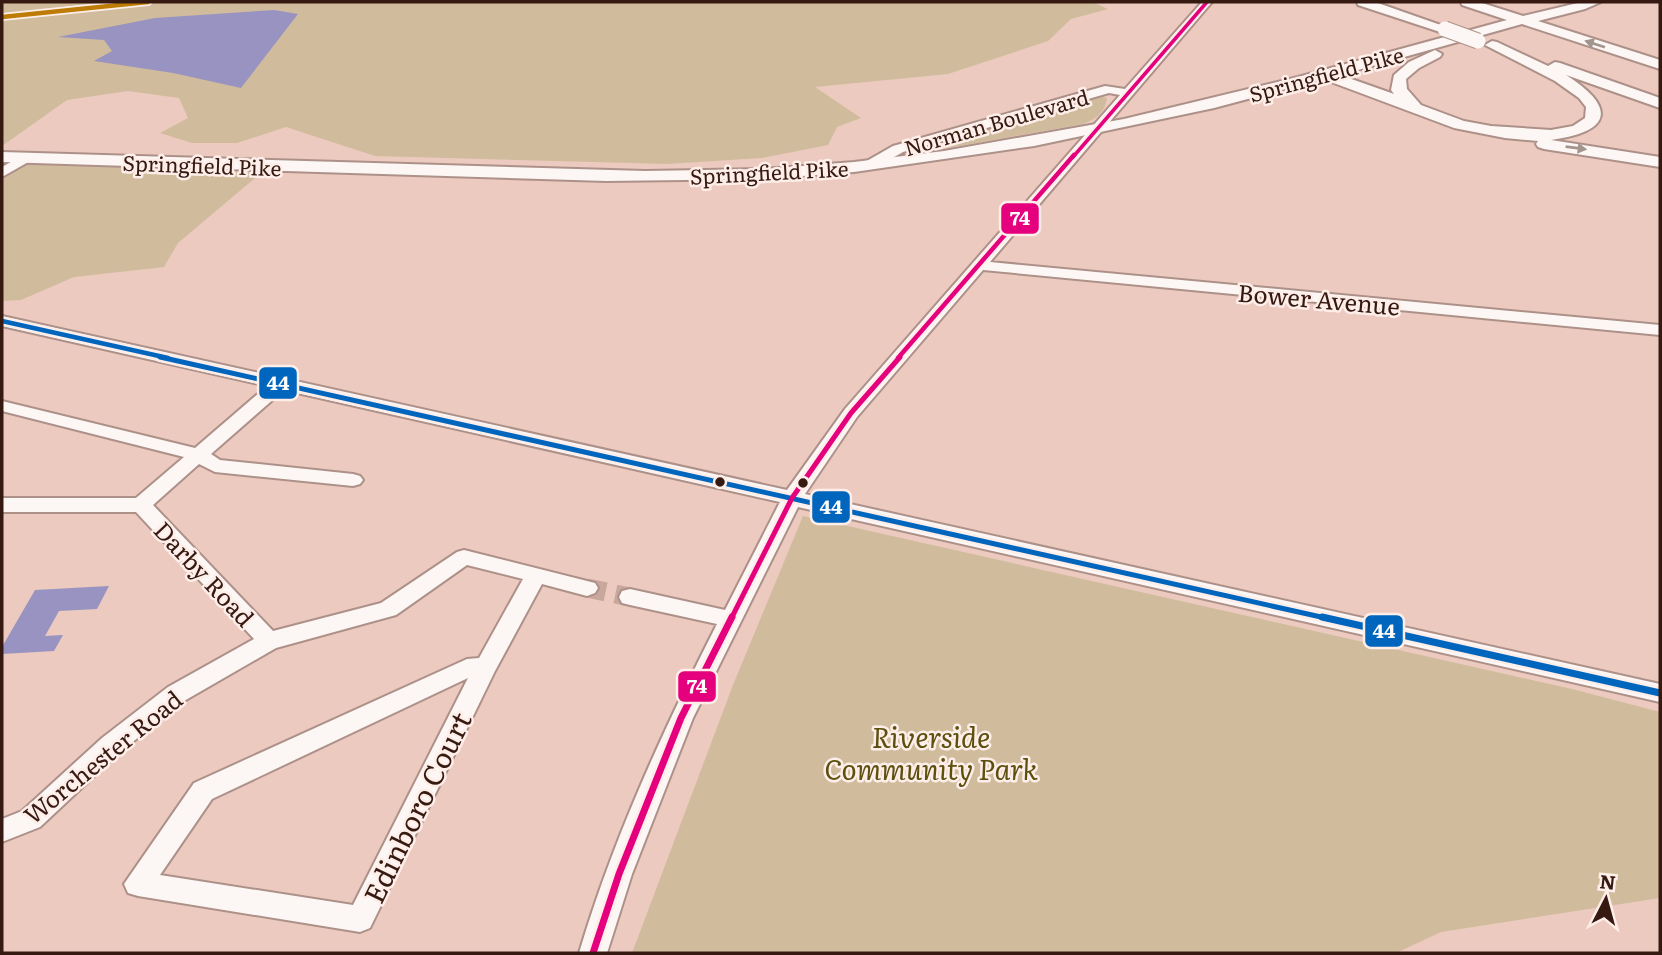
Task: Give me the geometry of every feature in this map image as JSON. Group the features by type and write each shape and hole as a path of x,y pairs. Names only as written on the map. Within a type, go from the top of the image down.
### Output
{"main road":[{"path":"1363,2 1448,32 1486,41 1660,96"},
{"path":"1382,2 1448,32"},
{"path":"1470,2 1538,6"},
{"path":"1470,2 1660,65"},
{"name":"Springfield Pike","path":"1519,19 1538,6 1552,2"},
{"name":"Springfield Pike","path":"2,157 652,177 764,174 870,165 998,148 1325,76 1448,32 1559,13 1595,2"},
{"path":"1434,116 1404,97 1397,83 1403,73 1435,54 1448,32"},
{"path":"1486,41 1660,103"},
{"path":"1325,76 1351,81 1434,116 1485,131 1538,135 1573,131 1593,120 1595,111 1592,103 1572,86 1486,41"},
{"path":"1325,76 1339,85 1398,110 1453,129 1660,162"}],"street":[{"path":"593,953 652,787 687,707 792,498 851,413 1207,2"},
{"name":"Norman Boulevard","path":"870,165 898,149 935,137 1109,89 1126,93"},
{"path":"2,173 25,158"},
{"name":"Bower Avenue","path":"978,265 1660,330"},
{"path":"2,321 1660,692"},
{"name":"Darby Road","path":"2,505 141,505 280,384"},
{"path":"4,406 198,455 215,466 353,480"},
{"name":"Darby Road","path":"141,505 269,641"},
{"name":"Worchester Road","path":"2,831 31,819 111,746 176,694 269,641 388,609 464,557 587,588"},
{"name":"Edinboro Court","path":"475,664 203,791 138,884 360,919 484,670 535,577"},
{"path":"630,597 730,619"}],"green space":[{"path":"2,2 1092,2 1108,9 1071,19 1048,41 948,74 815,87 861,118 837,127 828,145 762,158 667,164 375,156 286,127 237,143 192,143 160,133 188,118 179,98 128,91 67,100 2,146"},
{"path":"1098,96 1107,98 1102,112 1083,124 942,149 926,151 920,145"},
{"path":"27,163 261,173 178,243 164,267 74,277 21,300 2,301 2,180"},
{"name":"Riverside Community Park","path":"803,516 1572,689 1660,712 1660,898 1441,932 1396,953 632,953 733,685"}],"shaded area":[{"path":"274,10 298,14 241,88 173,73 94,61 112,51 104,40 58,37 155,18"},
{"path":"109,586 97,609 59,611 45,636 63,635 54,651 2,654 2,647 35,590"}],"tunnel":[{"path":"587,588 630,597"}],"transit line":[{"path":"2,17 148,2"},
{"name":"74","path":"593,953 619,874 681,718 792,498 851,413 1207,2"},
{"name":"44","path":"2,321 1660,693"}]}
